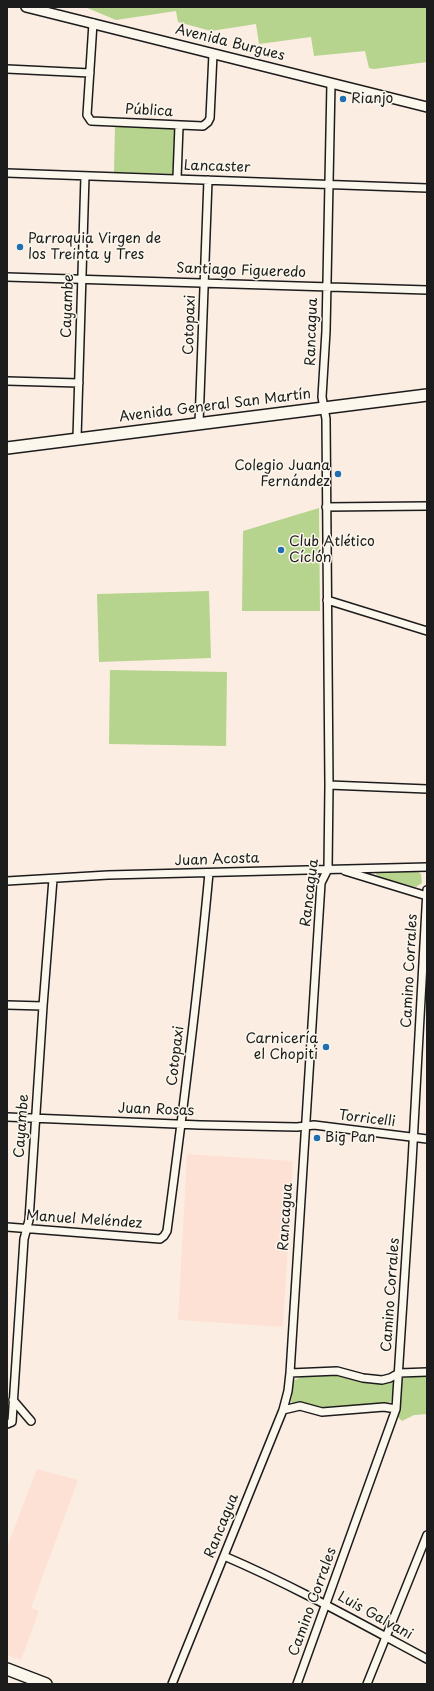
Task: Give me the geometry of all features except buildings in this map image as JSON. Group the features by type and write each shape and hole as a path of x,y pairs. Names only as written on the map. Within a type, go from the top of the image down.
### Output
{"main road":[{"name":"Avenida General San Martín","path":"7,448 427,395"},
{"path":"7,1669 46,1684"}],"street":[{"name":"Avenida Burgues","path":"26,7 427,107"},
{"path":"7,69 90,73 92,23"},
{"name":"Pública","path":"90,73 87,115 89,119 94,121 203,126 210,118 213,54"},
{"name":"Rancagua","path":"172,1684 283,1410 288,1391 290,1373 321,883 328,869 329,785 326,419 322,397 327,287 331,83"},
{"path":"177,178 179,126"},
{"name":"Lancaster","path":"7,173 427,188"},
{"name":"Cayambe","path":"78,438 85,176"},
{"name":"Cotopaxi","path":"199,423 208,180"},
{"name":"Santiago Figueredo","path":"7,277 427,290"},
{"path":"7,381 79,383"},
{"path":"326,507 427,506"},
{"path":"327,600 427,631"},
{"path":"329,785 427,789"},
{"name":"Juan Acosta","path":"7,881 108,875 427,867"},
{"path":"342,869 427,896"},
{"name":"Cotopaxi","path":"160,1239 164,1236 167,1230 182,1124 200,971 209,873"},
{"name":"Cayambe","path":"9,1423 13,1400 24,1247 26,1229 29,1220 42,1006 53,879"},
{"name":"Camino Corrales","path":"297,1684 396,1410 427,890"},
{"path":"7,1005 42,1006"},
{"name":"Juan Rosas","path":"7,1117 182,1124 305,1126"},
{"name":"Torricelli","path":"305,1126 314,1125 427,1139"},
{"name":"Manuel Meléndez","path":"7,1227 160,1239"},
{"path":"290,1373 337,1371 364,1378 382,1380 399,1373 427,1372"},
{"path":"13,1400 31,1421"},
{"path":"283,1410 300,1406 322,1412 384,1407 396,1410"},
{"path":"367,1684 427,1535"},
{"name":"Luis Galvani","path":"224,1556 264,1573 326,1604 427,1659"}],"shaded area":[{"path":"187,1154 293,1161 283,1327 178,1320"},
{"path":"37,1469 78,1480 31,1608 39,1611 21,1660 7,1655 7,1547"}],"green space":[{"path":"85,7 427,7 427,62 374,69 369,68 365,51 314,56 311,37 259,44 256,24 211,31 178,22 176,11 116,20"},
{"path":"115,125 176,128 174,174 114,172"},
{"name":"Club Atlético Cíclón","path":"319,508 320,611 242,611 243,531"},
{"path":"209,591 211,658 99,662 97,594"},
{"path":"110,670 227,672 226,746 109,744"},
{"path":"378,871 417,871 421,874 422,883 416,887 378,877 376,874"},
{"path":"305,1375 342,1375 362,1382 392,1382 394,1386 391,1402 322,1409 309,1404 293,1403 291,1402 293,1381"},
{"path":"427,1375 427,1414 414,1415 402,1421 397,1416 403,1378"}],"place":[{"name":"Rianjo","path":"343,99"},
{"name":"Parroquia Virgen de los Treinta y Tres","path":"20,247"},
{"name":"Colegio Juana Fernández","path":"338,474"},
{"name":"Club Atlético Cíclón","path":"281,550"},
{"name":"Carnicería el Chopiti","path":"326,1047"},
{"name":"Big Pan","path":"317,1138"}]}
